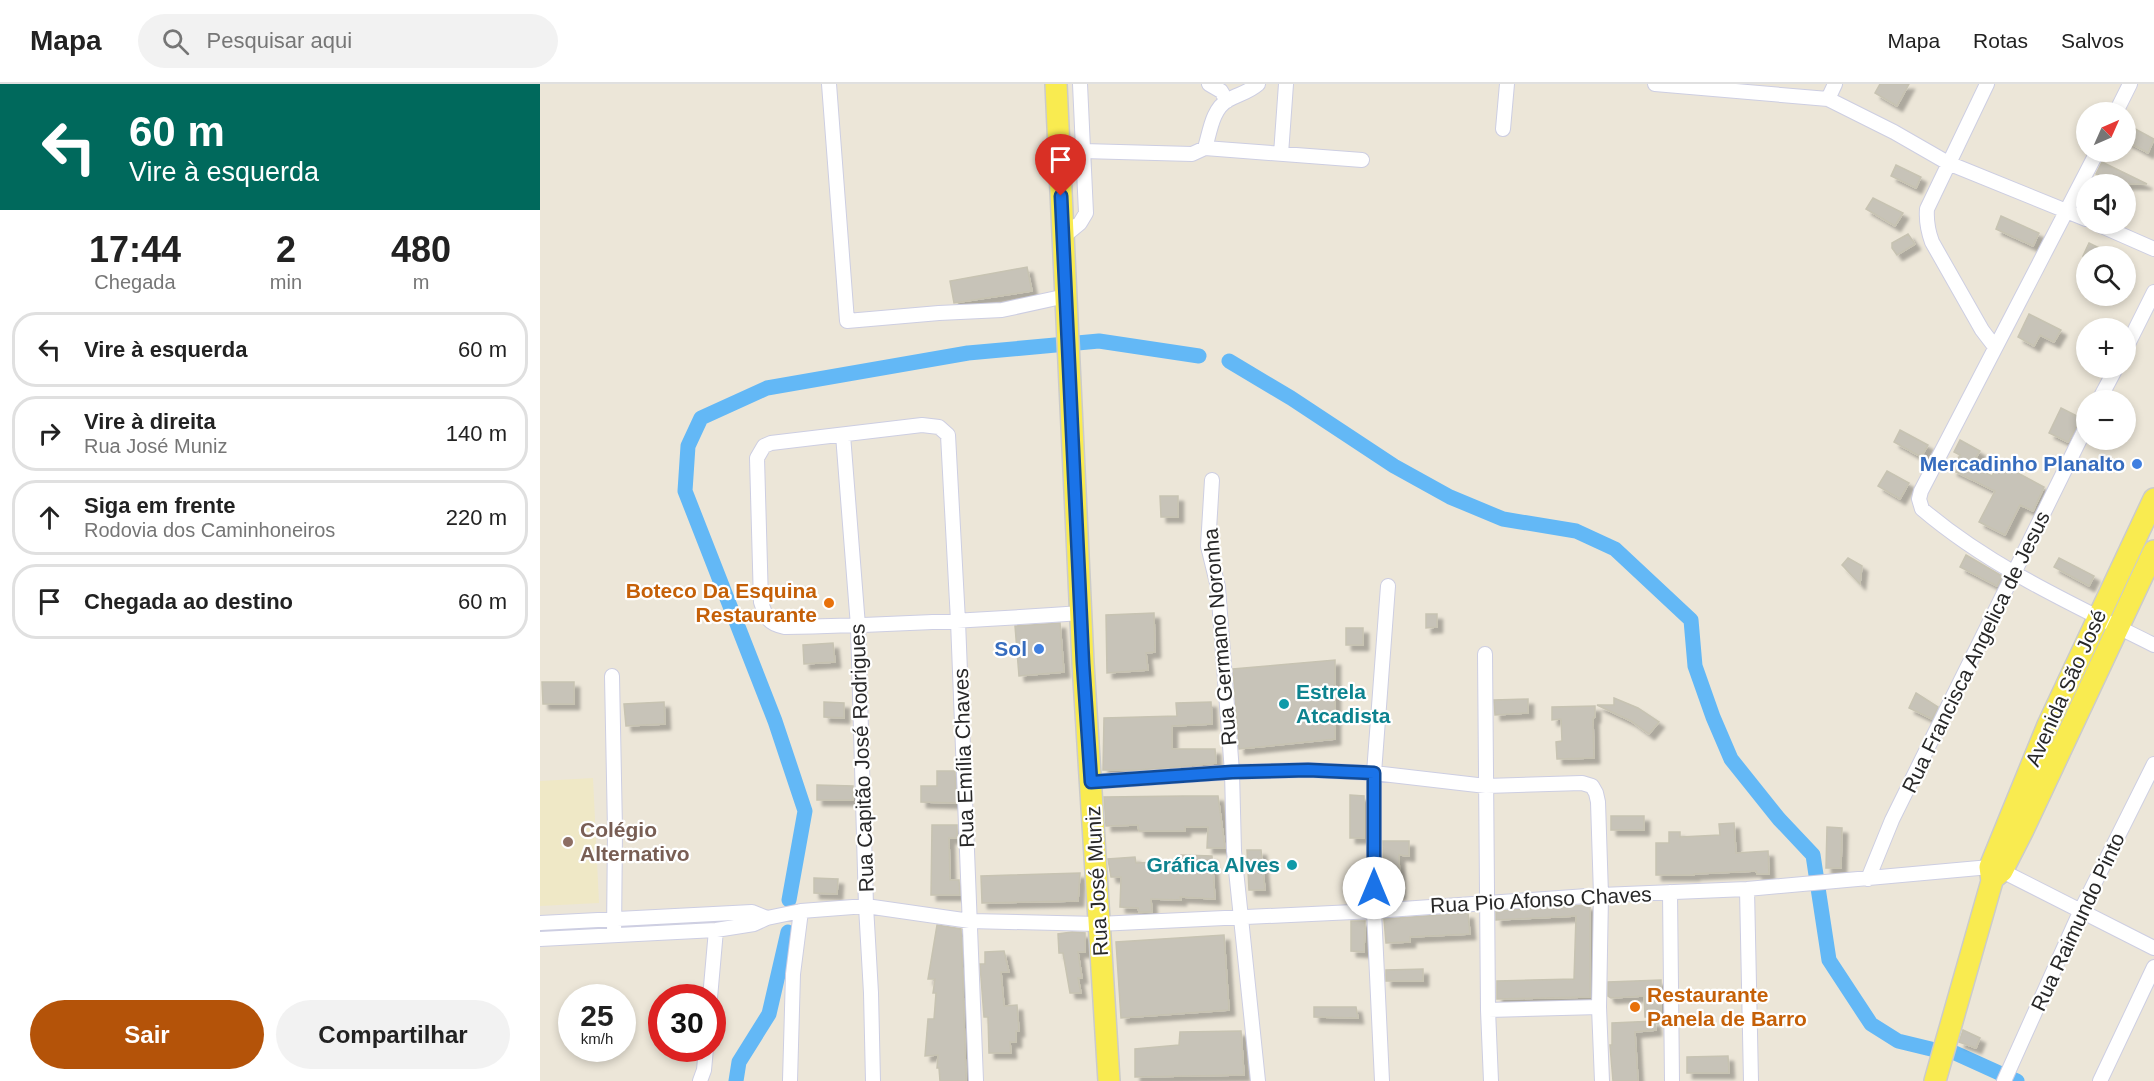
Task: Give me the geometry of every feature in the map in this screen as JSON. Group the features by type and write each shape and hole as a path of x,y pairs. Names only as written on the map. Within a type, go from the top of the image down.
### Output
{"main road":[{"name":"Rua José Muniz","path":"1056,84 1081,613 1108,1081"},
{"name":"Avenida São José","path":"1935,1081 1994,873 2048,725 2154,499"},
{"name":"Avenida São José","path":"1994,873 2023,830 2154,551"}],"street":[{"path":"829,84 847,321 939,312 1002,310 1066,296"},
{"path":"1063,237 1080,223 1086,213 1080,84"},
{"path":"1209,84 1221,91 1227,101"},
{"path":"1205,148 1218,109 1227,101 1246,93 1258,84"},
{"path":"1281,154 1286,84"},
{"path":"1503,129 1507,84"},
{"path":"1655,84 1716,87 1828,99 1894,132 1948,163 2076,215"},
{"path":"1828,99 1836,84"},
{"path":"1987,84 1927,209 1927,228 1932,242 1982,330 1995,347"},
{"path":"2121,102 2130,84"},
{"path":"1059,154 1083,151 1192,154 1205,148 1362,160"},
{"path":"2092,162 1921,491 1919,499 1922,509 2015,574 2154,645"},
{"path":"2120,234 2154,249"},
{"path":"2136,328 2154,292"},
{"name":"Rua Emília Chaves","path":"843,435 874,429 932,424 943,429 948,435 958,621 976,1081"},
{"path":"843,435 771,443 761,450 757,458 761,602 765,615 773,625 785,627 858,626 1081,613"},
{"name":"Rua Capitão José Rodrigues","path":"843,435 858,626 873,1081"},
{"name":"Rua Francisca Angelica de Jesus","path":"1868,879 1892,820 2076,448"},
{"name":"Rua Germano Noronha","path":"1212,480 1208,546 1218,587 1232,772 1234,851 1257,1081"},
{"path":"1382,1081 1374,911 1374,773 1388,586"},
{"path":"1485,654 1488,1010 1491,1081"},
{"path":"612,676 615,830 614,935"},
{"name":"Rua Raimundo Pinto","path":"2004,1081 2080,912 2154,764"},
{"path":"1091,782 1232,772 1308,770 1374,773 1485,786 1582,783 1592,786 1598,802 1601,895 1599,1007 1602,1081"},
{"path":"1994,873 2154,948"},
{"name":"Rua Pio Afonso Chaves","path":"540,939 716,930 754,924 767,918 801,911 866,906 970,921 1098,924 1374,911 1487,901 1601,895 1747,890 1868,879 1994,873"},
{"path":"1747,890 1751,1081"},
{"path":"1670,892 1672,1081"},
{"path":"790,1081 793,974 801,911"},
{"name":"Rua Pio Afonso Chaves","path":"540,923 752,912 767,918"},
{"path":"711,984 716,930"},
{"path":"2100,1081 2154,967"},
{"path":"1488,1010 1599,1007"},
{"path":"700,1081 705,1062"}],"shaded area":[{"name":"Colégio Alternativo","path":"593,778 599,903 540,906 540,781"}],"building":[{"path":"1880,84 1909,84 1897,106 1875,93"},
{"path":"2136,129 2154,139 2148,153 2136,146"},
{"path":"2102,162 2127,174 2096,174"},
{"path":"1896,165 1921,177 1916,188 1891,176"},
{"path":"2136,179 2147,184 2136,184"},
{"path":"1873,198 1903,213 1895,226 1866,209"},
{"path":"2001,216 2039,233 2033,246 1996,229"},
{"path":"1908,234 1915,244 1897,255 1892,248 1892,243"},
{"path":"1027,267 1032,291 954,303 950,281"},
{"path":"2029,314 2061,330 2054,342 2040,335 2034,346 2018,337"},
{"path":"2061,408 2076,416 2076,427 2068,442 2049,433"},
{"path":"1900,430 1928,445 1921,457 1894,442"},
{"path":"1960,440 1980,451 1971,466 1992,476 1999,463 2044,487 2033,511 2020,505 2005,535 1979,522 1995,491 1952,470 1960,455 1954,452"},
{"path":"1887,471 1909,483 1900,499 1878,486"},
{"path":"1160,496 1178,496 1178,517 1161,517"},
{"path":"1966,555 2002,576 1997,586 1960,567"},
{"path":"1848,558 1862,566 1860,584 1842,565"},
{"path":"2059,558 2094,576 2089,586 2054,567"},
{"path":"1154,613 1155,652 1146,653 1148,670 1107,673 1106,615"},
{"path":"1426,614 1437,614 1437,627 1426,628"},
{"name":"Sol","path":"1060,623 1064,672 1019,676 1015,626"},
{"path":"1346,628 1363,628 1363,645 1346,645"},
{"path":"833,643 835,662 804,664 803,645"},
{"name":"Estrela Atcadista","path":"1335,660 1335,739 1239,749 1233,669"},
{"path":"542,682 574,682 574,704 543,704"},
{"path":"1916,693 1938,707 1932,719 1909,708"},
{"path":"1614,698 1638,708 1659,722 1649,734 1631,721 1597,705 1614,705"},
{"path":"1528,699 1528,713 1495,715 1494,700"},
{"path":"664,702 665,724 626,726 624,704"},
{"path":"824,702 844,703 844,718 824,717"},
{"path":"1211,702 1212,724 1172,726 1172,749 1215,749 1216,763 1140,770 1103,770 1104,718 1177,716 1176,703"},
{"path":"1595,706 1594,758 1557,759 1556,742 1562,741 1561,719 1552,720 1552,707"},
{"path":"937,771 955,771 956,803 921,802 921,786 937,786"},
{"path":"817,785 853,786 853,800 817,800"},
{"path":"1350,795 1364,796 1364,838 1350,838"},
{"path":"1218,796 1225,848 1207,848 1208,827 1185,827 1185,831 1139,831 1138,825 1106,826 1104,797"},
{"path":"1611,816 1644,816 1644,830 1611,830"},
{"path":"1734,823 1736,853 1768,851 1769,874 1757,874 1756,871 1656,875 1656,843 1669,843 1669,832 1680,832 1680,837 1720,835 1719,824"},
{"path":"932,825 957,825 957,838 949,838 950,880 959,880 960,895 931,895"},
{"path":"1827,827 1842,828 1841,868 1826,868"},
{"path":"1383,841 1409,841 1409,856 1399,855 1400,894 1384,894"},
{"path":"1247,850 1261,850 1265,890 1249,890"},
{"path":"1181,855 1212,856 1215,899 1180,897 1181,900 1151,899 1152,912 1139,912 1138,908 1120,907 1121,877 1111,877 1108,859 1135,857 1136,863 1182,861"},
{"path":"1080,873 1078,901 982,903 981,876"},
{"path":"814,878 838,879 837,894 814,893"},
{"path":"1590,905 1590,997 1497,999 1497,981 1574,979 1576,916 1496,920 1496,911"},
{"path":"1468,913 1470,934 1410,937 1410,942 1386,943 1384,919"},
{"path":"1351,921 1365,921 1364,952 1351,951"},
{"path":"937,925 961,929 966,1081 940,1081 939,1068 937,1068 938,1055 925,1056 928,1019 934,1019 935,979 928,979"},
{"path":"1085,933 1085,952 1078,952 1082,978 1078,978 1081,993 1070,993 1063,953 1059,953 1058,934"},
{"path":"1224,935 1229,1010 1121,1018 1116,942"},
{"path":"1004,951 1009,972 1001,972 1004,1006 1017,1005 1019,1031 1016,1031 1016,1042 1010,1042 1011,1053 989,1053 988,1017 984,1017 980,964 985,964 985,952"},
{"path":"1423,969 1423,981 1386,981 1386,970"},
{"path":"1661,980 1661,1017 1645,1017 1644,996 1611,998 1608,996 1608,982"},
{"path":"1314,1007 1356,1007 1358,1018 1314,1017"},
{"path":"1655,1021 1656,1030 1635,1032 1638,1081 1613,1081 1610,1045 1612,1045 1612,1023"},
{"path":"1963,1030 1980,1038 1976,1048 1959,1042"},
{"path":"1241,1031 1244,1075 1135,1077 1135,1049 1179,1045 1180,1032"},
{"path":"1728,1056 1729,1073 1687,1073 1687,1057"}],"waterway":[{"path":"789,900 805,811 775,721 685,491 688,446 701,418 767,388 968,353 1099,341 1199,356"},
{"path":"1229,361 1291,398 1394,466 1450,497 1503,519 1576,531 1615,549 1691,620 1695,666 1731,759 1779,819 1813,855 1829,960 1871,1024 1898,1041 1931,1049"},
{"path":"736,1081 739,1062 769,1014 788,932"},
{"path":"1955,1053 2017,1081"}],"place":[{"name":"Mercadinho Planalto","path":"2137,464"},
{"name":"Boteco Da Esquina Restaurante","path":"829,603"},
{"name":"Sol","path":"1039,649"},
{"name":"Estrela Atcadista","path":"1284,704"},
{"name":"Colégio Alternativo","path":"568,842"},
{"name":"Gráfica Alves","path":"1292,865"},
{"name":"Restaurante Panela de Barro","path":"1635,1007"}],"route":[{"path":"1061,196 1083,663 1091,782 1232,772 1308,770 1374,773 1374,888"}]}
